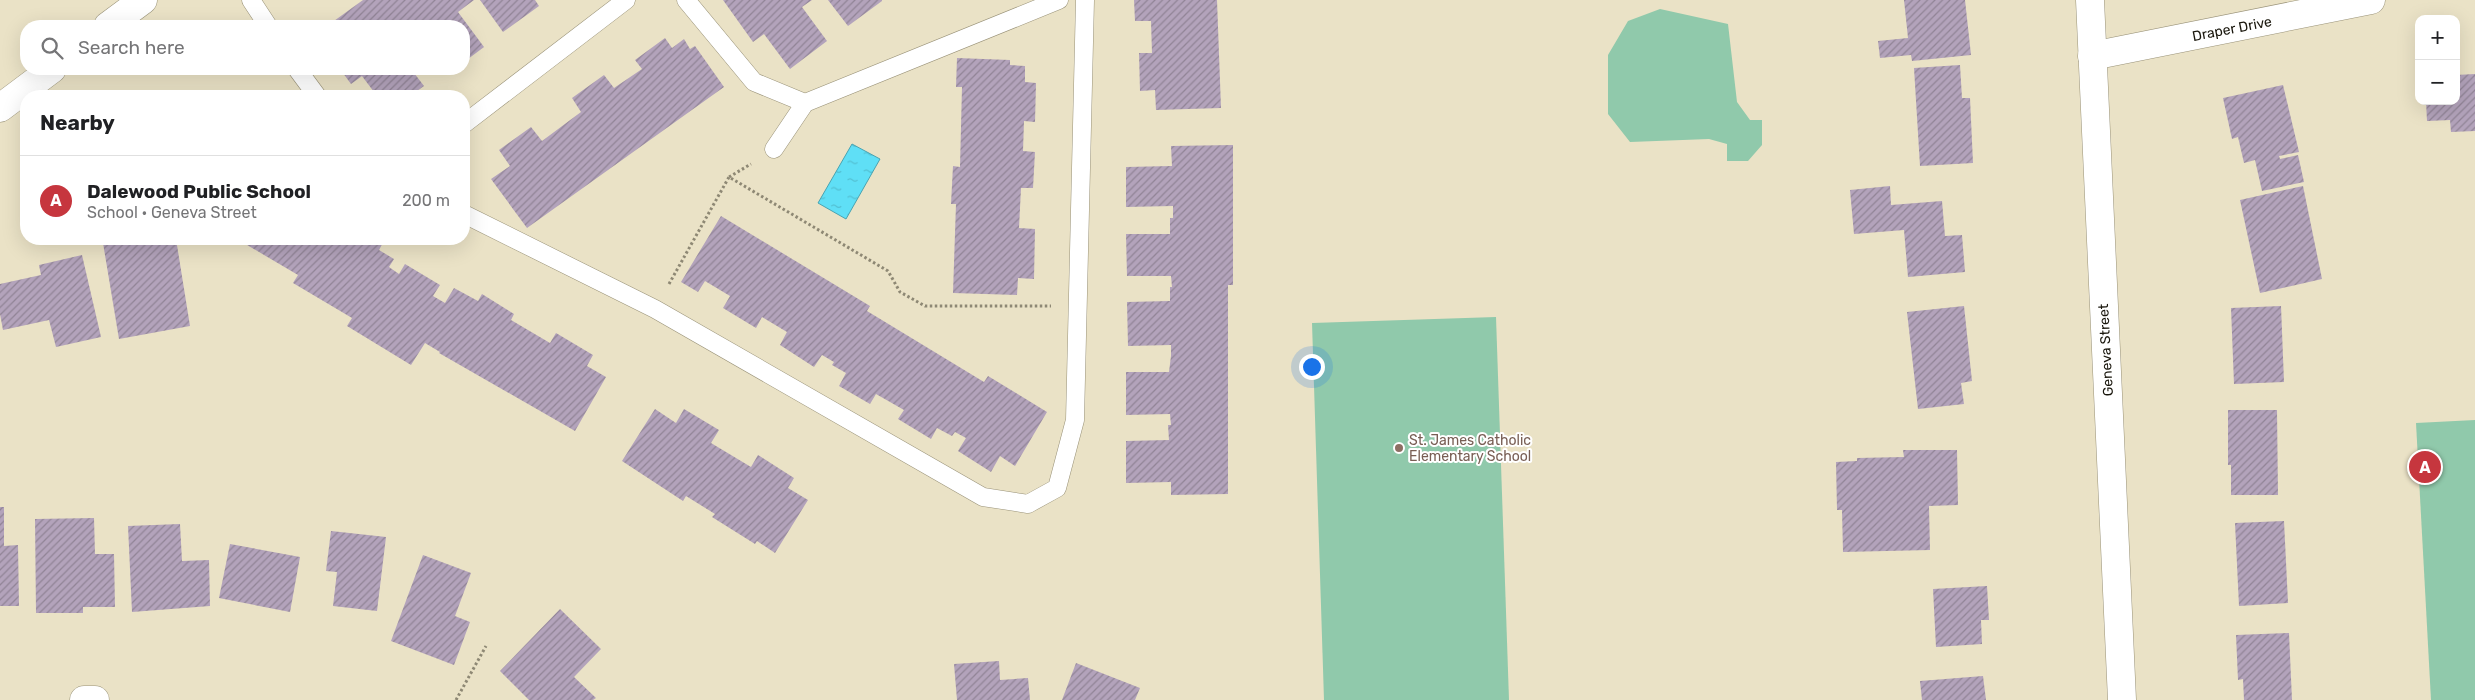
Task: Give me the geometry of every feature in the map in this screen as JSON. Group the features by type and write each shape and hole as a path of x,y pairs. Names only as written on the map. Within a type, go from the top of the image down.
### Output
{"main road":[{"path":"116,20 143,0"},
{"name":"Geneva Street","path":"2090,0 2122,700"},
{"name":"Draper Drive","path":"2092,56 2371,0"},
{"path":"24,90 44,75"},
{"path":"0,108 20,93"},
{"path":"84,700 95,700"}],"lane":[{"path":"250,0 264,20"},
{"path":"470,119 626,0"},
{"path":"686,0 754,82 805,104"},
{"path":"774,149 805,104 1058,0"},
{"path":"470,217 655,309 983,497 1028,504 1057,488 1075,420 1085,0"},
{"path":"301,75 312,90"}],"path":[{"path":"655,309 730,177 888,271 900,292 925,306 1079,306"},
{"path":"456,700 486,646"}],"green space":[{"path":"1660,9 1728,24 1737,102 1750,120 1762,120 1762,145 1748,161 1727,161 1727,144 1709,139 1630,142 1608,114 1608,55 1628,21"},
{"path":"1496,317 1509,700 1324,700 1312,323"},
{"path":"2475,420 2475,700 2431,700 2416,423"}],"water":[{"path":"852,144 880,159 846,219 818,203"}],"building":[{"path":"363,0 474,0 458,12 464,20 335,20"},
{"path":"480,0 535,0 539,6 503,32"},
{"path":"723,0 812,0 802,7 827,41 790,69 764,34 753,42"},
{"path":"828,0 882,0 882,1 848,26"},
{"path":"1134,0 1217,0 1221,108 1156,110 1155,90 1140,91 1139,53 1152,53 1151,21 1135,21"},
{"path":"1904,0 1965,0 1971,55 1912,61 1911,55 1880,58 1878,41 1908,38"},
{"path":"470,28 484,47 470,58"},
{"path":"665,38 672,48 684,39 690,49 695,46 724,87 527,228 491,179 510,166 499,150 531,127 542,141 581,112 572,98 604,75 614,88 642,69 635,60"},
{"path":"957,58 1010,60 1010,65 1025,66 1025,82 1036,83 1035,122 1024,121 1023,151 1035,152 1033,188 1021,188 1019,228 1035,229 1034,279 1018,278 1017,295 953,293 956,204 951,204 953,166 960,167 962,87 956,87"},
{"path":"1960,65 1962,98 1970,98 1973,163 1920,166 1914,68"},
{"path":"2475,74 2475,131 2451,132 2450,120 2427,121 2426,105 2460,105 2460,75"},
{"path":"344,75 416,75 424,86 418,90 372,90 362,76 351,84"},
{"path":"2283,85 2299,152 2279,156 2280,159 2298,155 2304,182 2262,191 2255,160 2244,163 2238,137 2232,139 2223,98"},
{"path":"1233,145 1233,285 1228,285 1228,494 1171,495 1171,482 1126,483 1126,441 1169,440 1168,425 1171,425 1170,414 1126,415 1126,372 1169,372 1171,356 1171,345 1128,346 1127,302 1170,301 1170,287 1172,287 1171,276 1127,276 1126,234 1170,234 1170,218 1173,218 1173,206 1126,207 1126,167 1172,166 1171,146"},
{"path":"1890,186 1891,205 1942,201 1945,236 1962,235 1965,272 1908,277 1904,230 1854,234 1850,190"},
{"path":"2303,186 2322,279 2260,293 2240,200"},
{"path":"721,216 870,306 867,311 984,382 988,376 1047,412 1015,466 1000,456 991,472 958,451 966,438 955,432 952,436 937,428 931,439 898,419 904,410 876,394 870,404 839,386 846,373 832,365 834,362 822,355 814,367 780,345 787,332 762,317 756,328 723,308 730,296 705,281 698,292 681,282"},
{"path":"103,245 177,245 190,326 119,339"},
{"path":"247,245 382,245 379,250 394,259 389,267 399,274 405,264 440,285 433,296 445,303 454,288 478,301 482,294 514,314 511,320 550,343 556,333 593,355 587,366 606,377 575,431 439,353 425,343 411,365 347,326 352,318 293,283 298,275"},
{"path":"82,255 101,337 56,347 49,320 3,330 0,314 0,284 41,275 39,265"},
{"path":"1964,306 1972,381 1961,383 1964,404 1918,409 1907,312"},
{"path":"2281,306 2284,382 2234,384 2231,308"},
{"path":"655,409 676,423 684,409 719,430 711,443 751,467 758,455 794,478 788,488 808,500 775,553 757,541 755,544 712,517 715,514 686,496 683,501 622,461"},
{"path":"2228,410 2277,410 2278,495 2231,495 2231,465 2228,465"},
{"path":"1903,450 1957,450 1958,505 1929,506 1930,550 1843,552 1842,510 1837,510 1836,462 1857,461 1857,458 1904,457"},
{"path":"0,507 4,507 4,546 18,545 19,606 0,606"},
{"path":"94,518 95,554 114,554 115,607 83,607 83,613 36,613 35,519"},
{"path":"2284,521 2288,603 2239,606 2235,523"},
{"path":"180,524 182,561 209,560 210,606 132,612 128,526"},
{"path":"331,531 386,537 377,611 333,606 337,572 326,571"},
{"path":"230,544 300,557 290,612 219,598"},
{"path":"423,555 471,573 455,616 470,622 454,665 391,641"},
{"path":"1987,586 1989,620 1981,620 1982,644 1936,647 1933,589"},
{"path":"560,609 601,649 574,677 596,698 593,700 529,700 500,671"},
{"path":"2289,633 2292,700 2244,700 2243,679 2238,680 2236,635"},
{"path":"999,661 1000,680 1028,678 1030,700 957,700 954,664"},
{"path":"1076,663 1140,688 1135,700 1062,700"},
{"path":"1983,676 1986,700 1922,700 1920,681"}],"place":[{"name":"St. James Catholic Elementary School","path":"1399,448"},
{"name":"Dalewood Public School","path":"2425,467"}]}
